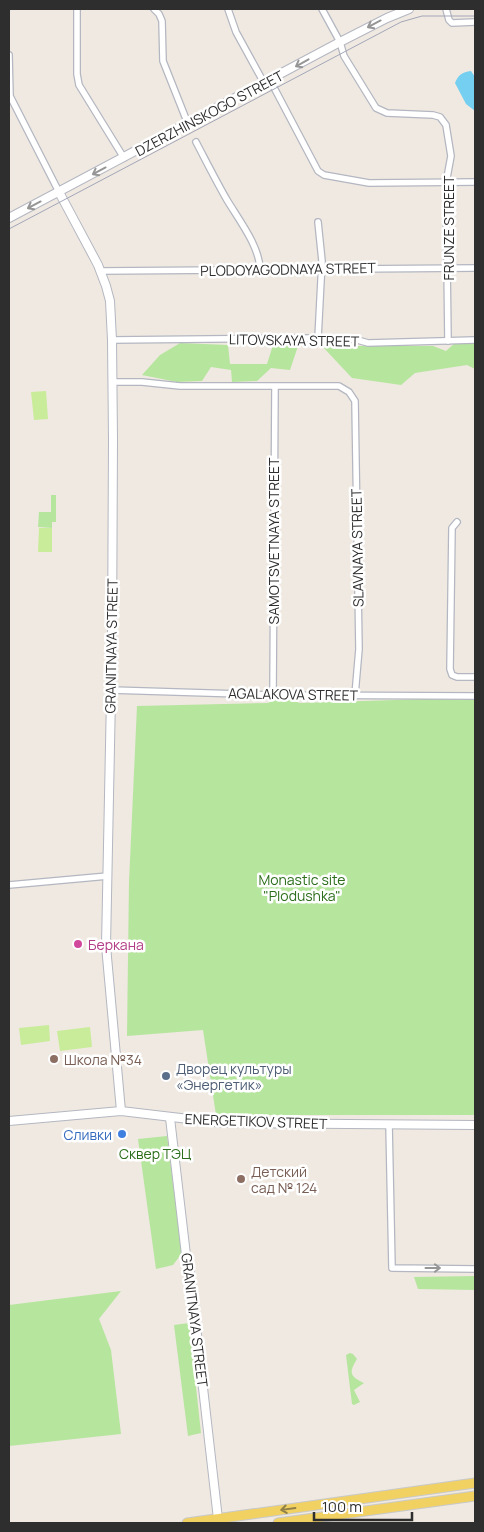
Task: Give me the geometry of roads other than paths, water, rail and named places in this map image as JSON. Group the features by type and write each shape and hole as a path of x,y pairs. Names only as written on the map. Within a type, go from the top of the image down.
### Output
{"main road":[{"path":"187,1523 218,1521 475,1484"},
{"path":"278,1523 475,1496"}],"street":[{"path":"77,9 77,74 79,84 124,158"},
{"path":"154,9 162,21 162,61 188,124"},
{"path":"228,9 236,32 318,171 330,178 369,183 475,182"},
{"path":"322,9 340,42"},
{"name":"DZERZHINSKOGO STREET","path":"9,218 340,42 409,9"},
{"path":"446,9 449,20 452,23 475,22"},
{"name":"FRUNZE STREET","path":"340,42 344,56 356,78 373,105 380,111 440,117 446,125 451,156 446,183 448,341"},
{"path":"9,55 10,96 59,192"},
{"path":"196,142 227,200 244,226 258,255 260,270"},
{"name":"GRANITNAYA STREET","path":"59,192 101,271 110,301 113,382 111,690 106,946 121,1111"},
{"path":"318,222 322,269 318,338"},
{"name":"PLODOYAGODNAYA STREET","path":"101,271 475,268"},
{"name":"LITOVSKAYA STREET","path":"112,340 318,338 354,339 368,343 475,340"},
{"path":"113,382 142,382 180,386 274,388"},
{"name":"SLAVNAYA STREET","path":"274,388 339,386 349,392 355,401 359,648 355,695"},
{"name":"SAMOTSVETNAYA STREET","path":"273,695 274,388"},
{"path":"457,522 452,528 450,670 452,675 457,677 475,678"},
{"name":"AGALAKOVA STREET","path":"111,690 273,695 475,696"},
{"path":"9,885 108,876"},
{"name":"ENERGETIKOV STREET","path":"9,1121 121,1111 223,1123 475,1125"},
{"name":"GRANITNAYA STREET","path":"170,1118 186,1255 190,1265 218,1521"},
{"path":"389,1124 392,1268 475,1269"}],"water":[{"path":"471,71 475,77 475,111 466,104 455,83 461,74"}],"tram line":[{"path":"9,229 401,22 422,16 475,16"}],"place":[{"name":"Беркана","path":"78,944"},
{"name":"Школа №34","path":"54,1059"},
{"name":"Дворец культуры «Энергетик»","path":"166,1076"},
{"name":"Сливки","path":"122,1134"},
{"name":"Детский сад № 124","path":"241,1179"}],"park label":[{"name":"Monastic site \"Plodushka\"","path":"302,888"},
{"name":"Сквер ТЭЦ","path":"155,1153"}]}
